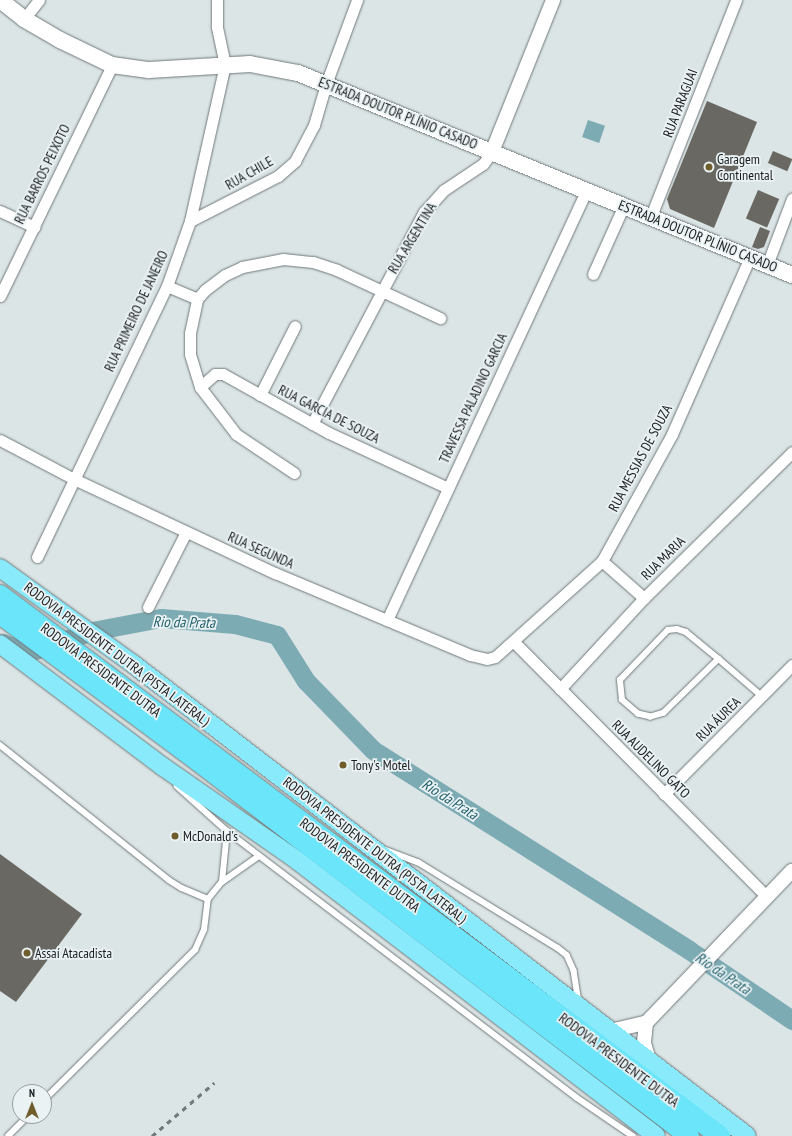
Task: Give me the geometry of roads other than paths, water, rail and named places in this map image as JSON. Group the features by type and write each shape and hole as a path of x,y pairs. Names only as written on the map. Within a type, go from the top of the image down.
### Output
{"highway":[{"name":"RODOVIA PRESIDENTE DUTRA (PISTA LATERAL)","path":"0,568 132,664 747,1136"},
{"name":"RODOVIA PRESIDENTE DUTRA","path":"0,594 8,613 720,1136"},
{"path":"0,644 44,675 162,766 298,861 656,1136"},
{"name":"RODOVIA PRESIDENTE DUTRA","path":"82,666 689,1136"}],"main road":[{"name":"ESTRADA DOUTOR PLÍNIO CASADO","path":"0,0 24,19 60,40 112,65 149,70 237,63 267,66 298,73 651,216 792,275"}],"street":[{"path":"24,19 39,0"},
{"path":"217,0 217,26 225,65"},
{"name":"RUA CHILE","path":"190,222 278,176 295,161 314,125 326,84 357,0"},
{"name":"RUA ARGENTINA","path":"312,424 382,289 428,207 444,190 483,164 492,152 553,0"},
{"name":"RUA PARAGUAI","path":"651,216 736,0"},
{"name":"RUA BARROS PEIXOTO","path":"0,296 112,65"},
{"name":"RUA PRIMEIRO DE JANEIRO","path":"37,557 167,286 190,222 225,65"},
{"name":"TRAVESSA PALADINO GARCIA","path":"387,620 587,190"},
{"path":"767,265 792,199"},
{"path":"594,274 624,205"},
{"path":"0,211 34,227"},
{"name":"RUA MESSIAS DE SOUZA","path":"514,642 602,561 672,434 750,257"},
{"path":"294,473 236,434 200,387 190,354 191,316 197,299 225,275 242,267 283,259 313,262 382,289 440,318"},
{"path":"167,286 197,299"},
{"path":"260,395 295,326"},
{"name":"RUA GARCIA DE SOUZA","path":"200,387 219,373 312,424 448,488"},
{"name":"RUA SEGUNDA","path":"0,440 74,479 275,573 478,658 495,657 514,642"},
{"name":"RUA MARIA","path":"560,689 644,598 792,452"},
{"path":"148,607 186,532"},
{"path":"602,561 644,598"},
{"name":"RUA AUDELINO GATO","path":"514,642 766,896"},
{"name":"RUA ÁUREA","path":"664,794 792,665"},
{"path":"610,1031 646,1023 686,978 792,871"},
{"path":"646,1023 644,1043 649,1061"}],"lane":[{"path":"719,659 664,713 651,717 638,714 622,700 620,680 668,630 677,629 686,632 719,659 762,696"},
{"path":"0,745 169,880 208,899"},
{"path":"162,766 185,794 227,831 576,1097 633,1136"},
{"path":"222,882 227,831"},
{"path":"368,845 418,862 558,948 567,955 574,971 580,1009"},
{"path":"52,1092 195,950 204,930 208,899 222,882 259,856"},
{"path":"8,1136 20,1124"}],"water":[{"path":"588,120 605,126 599,143 582,137"}],"waterway":[{"name":"Rio da Prata","path":"3,643 26,653 92,631 161,618 235,624 277,635 306,681 373,750 689,950 792,1020"}],"railway":[{"path":"152,1136 214,1083"}],"place":[{"name":"Garagem Continental","path":"709,167"},
{"name":"Tony's Motel","path":"343,765"},
{"name":"McDonald's","path":"175,836"},
{"name":"Assaí Atacadista","path":"27,953"}]}
